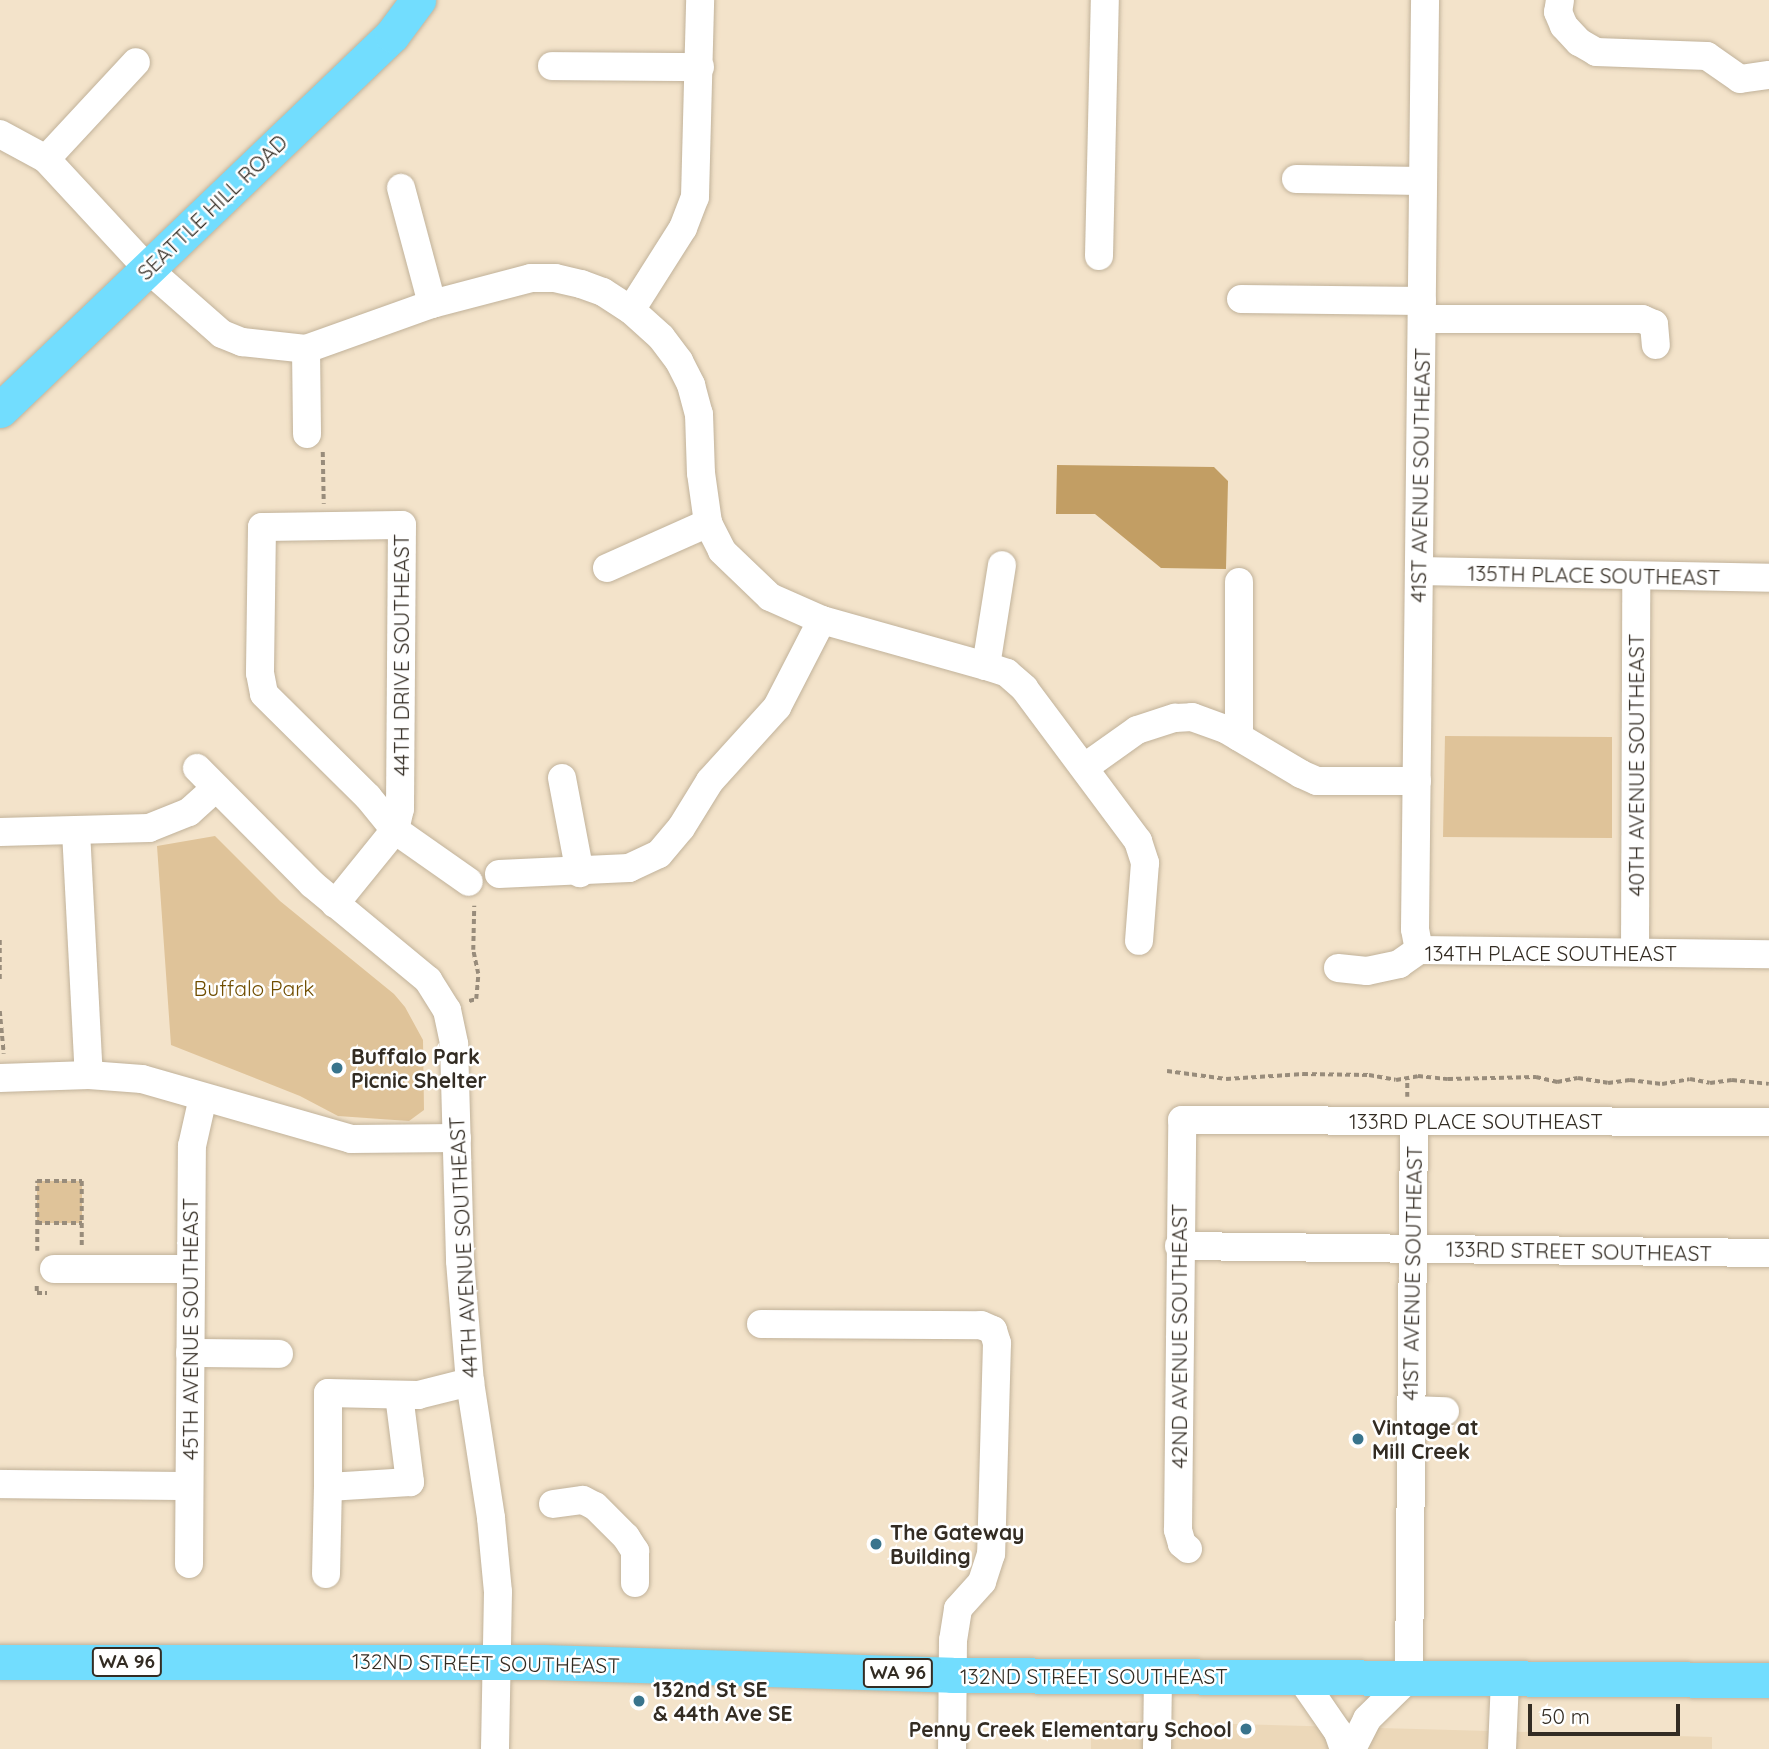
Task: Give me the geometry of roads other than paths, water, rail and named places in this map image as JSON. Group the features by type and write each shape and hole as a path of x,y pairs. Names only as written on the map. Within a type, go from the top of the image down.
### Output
{"main road":[{"name":"SEATTLE HILL ROAD","path":"0,410 391,34 418,0"},
{"name":"132ND STREET SOUTHEAST","path":"0,1662 495,1662 952,1675 1769,1680"}],"street":[{"path":"631,310 683,228 695,197 700,0"},
{"path":"1099,256 1105,0"},
{"name":"41ST AVENUE SOUTHEAST","path":"1419,950 1415,929 1424,0"},
{"path":"1562,13 1579,42 1596,51 1707,56 1740,79 1769,75"},
{"path":"46,159 136,62"},
{"path":"552,66 700,67"},
{"path":"0,134 46,159 148,269 222,334 242,342 306,349 432,304 494,285 531,278 555,278 603,292 631,310 667,345 691,385 699,414 701,473 708,523 722,551 769,597 822,621 1007,673 1024,688 1138,841 1145,863 1139,941"},
{"path":"1296,179 1423,181"},
{"path":"401,188 432,304"},
{"path":"1241,299 1642,319 1654,324 1656,345"},
{"path":"306,349 311,442"},
{"path":"607,568 708,523"},
{"name":"44TH DRIVE SOUTHEAST","path":"402,524 400,809 395,830 368,797 264,694 260,673 261,527 402,524"},
{"path":"986,666 1002,565"},
{"name":"135TH PLACE SOUTHEAST","path":"1419,571 1769,578"},
{"name":"40TH AVENUE SOUTHEAST","path":"1635,952 1636,577"},
{"path":"1239,582 1239,737"},
{"path":"499,874 580,873 629,868 659,854 681,828 709,780 777,707 822,621"},
{"path":"1085,767 1137,730 1175,718 1192,717 1239,737 1317,780 1417,780"},
{"name":"44TH AVENUE SOUTHEAST","path":"197,768 335,904 429,980 447,1010 454,1044 460,1261 470,1382 498,1592 495,1749"},
{"path":"562,778 580,873"},
{"path":"0,832 149,828 189,812 216,788"},
{"path":"335,904 395,830 474,890"},
{"path":"76,831 89,1075"},
{"name":"134TH PLACE SOUTHEAST","path":"1338,968 1367,971 1399,964 1419,950 1769,954"},
{"path":"4,1077 89,1075 142,1079 351,1139 457,1138"},
{"name":"45TH AVENUE SOUTHEAST","path":"189,1564 189,1269 192,1146 203,1097"},
{"name":"133RD PLACE SOUTHEAST","path":"1182,1120 1769,1122"},
{"name":"42ND AVENUE SOUTHEAST","path":"1182,1120 1178,1530 1179,1538 1188,1549"},
{"name":"41ST AVENUE SOUTHEAST","path":"1409,1678 1414,1121"},
{"name":"133RD STREET SOUTHEAST","path":"1179,1246 1769,1253"},
{"path":"46,1263 189,1269"},
{"path":"761,1324 981,1325 993,1330 997,1343 992,1554 982,1582 958,1608 953,1640 952,1749"},
{"path":"190,1353 279,1354"},
{"path":"326,1574 328,1392 418,1395 470,1382"},
{"path":"328,1487 410,1482 399,1395"},
{"path":"1411,1410 1445,1411"},
{"path":"0,1484 189,1486"},
{"path":"554,1504 583,1500 594,1506 626,1537 635,1551 635,1583"},
{"path":"1157,1749 1158,1677"},
{"path":"1300,1677 1338,1732 1344,1749"},
{"path":"1352,1749 1367,1719 1409,1678"},
{"path":"1502,1749 1504,1679"}],"place":[{"name":"Buffalo Park Picnic Shelter","path":"337,1068"},
{"name":"Vintage at Mill Creek","path":"1358,1439"},
{"name":"The Gateway Building","path":"876,1544"},
{"name":"132nd St SE & 44th Ave SE","path":"639,1701"},
{"name":"Penny Creek Elementary School","path":"1246,1729"}],"park label":[{"name":"Buffalo Park","path":"254,988"}]}
